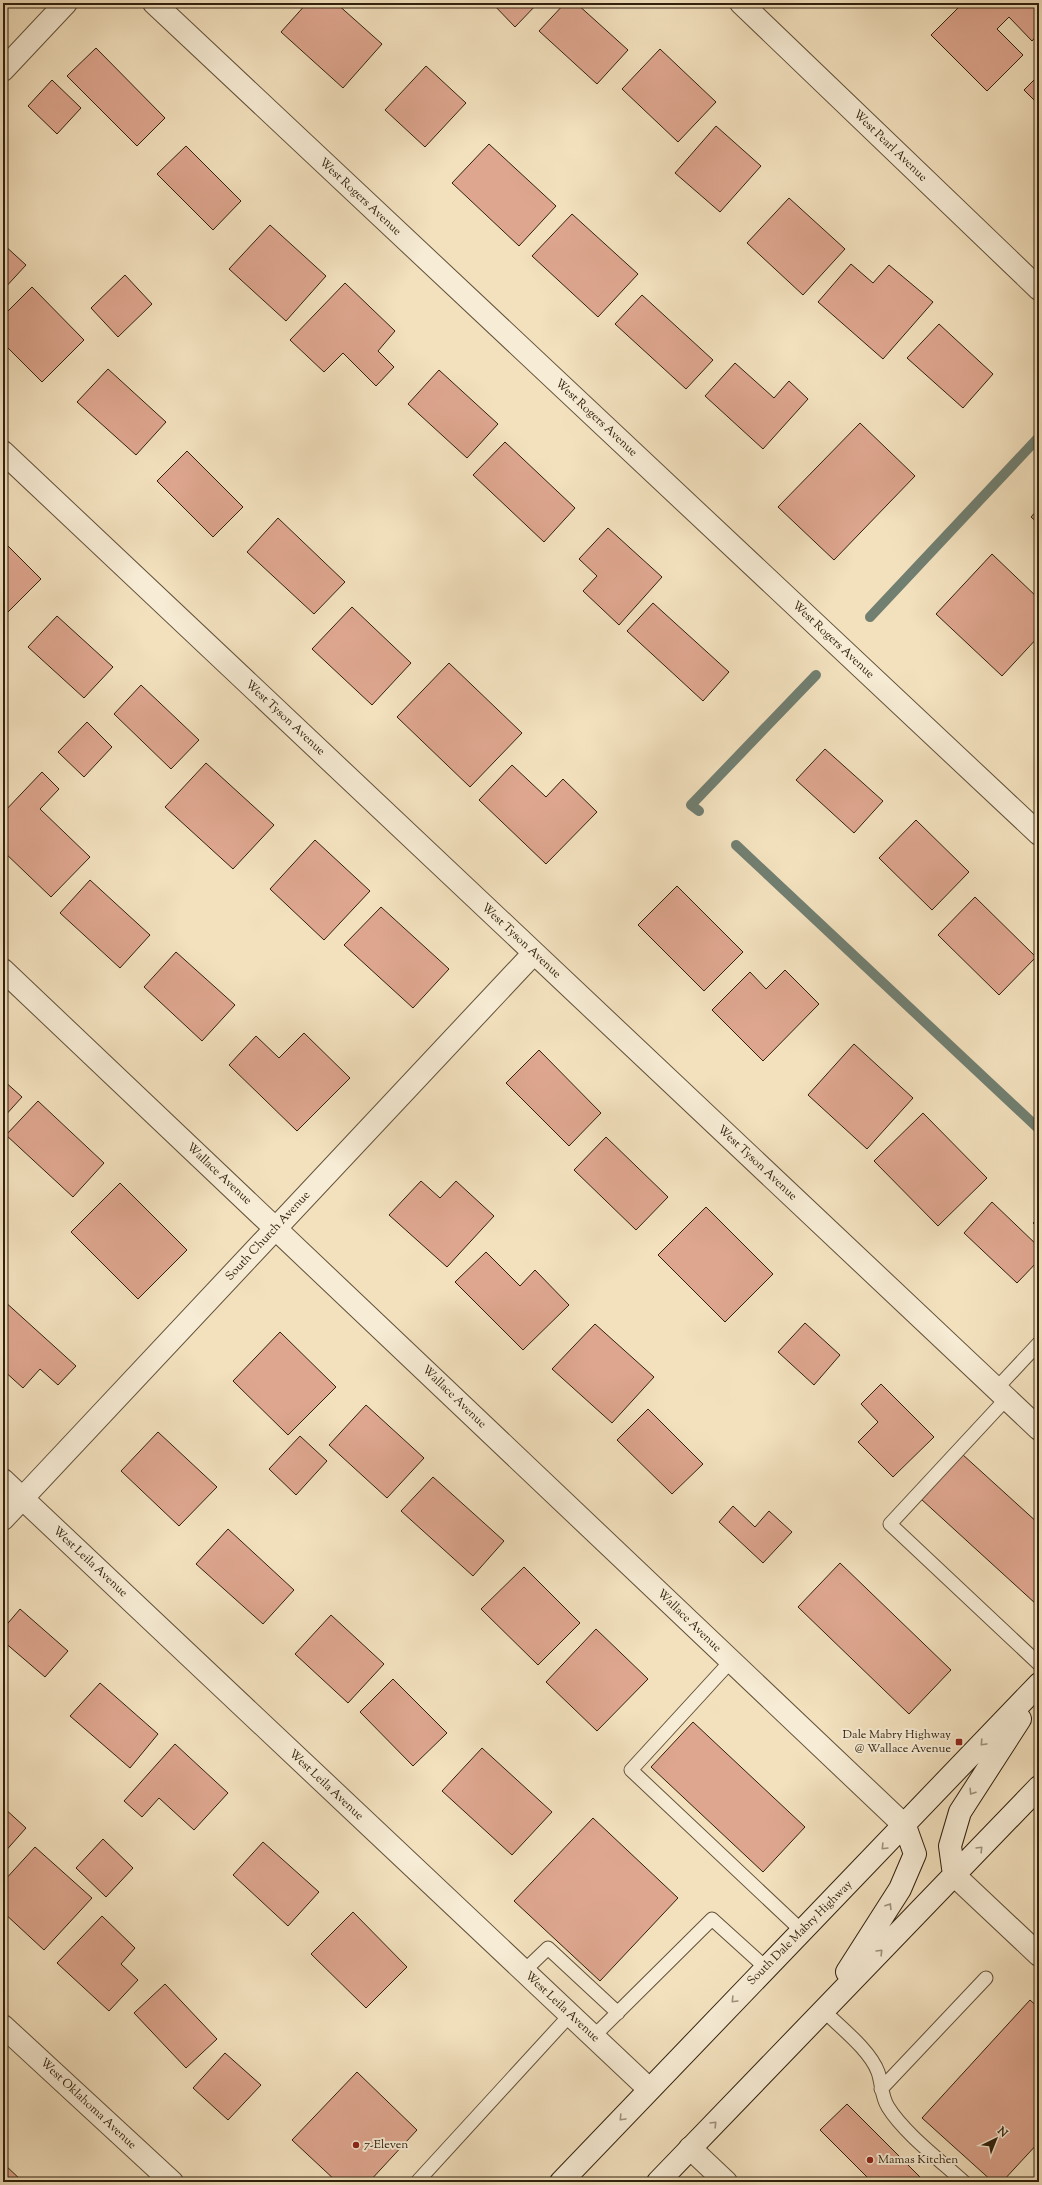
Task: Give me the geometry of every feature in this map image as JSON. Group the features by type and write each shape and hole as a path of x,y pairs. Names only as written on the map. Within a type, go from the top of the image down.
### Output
{"street":[{"path":"3,70 66,3"},
{"name":"West Rogers Avenue","path":"154,3 1039,834"},
{"name":"West Pearl Avenue","path":"741,3 1039,289"},
{"name":"West Tyson Avenue","path":"3,452 1039,1429"},
{"name":"South Church Avenue","path":"3,1519 534,954"},
{"name":"Wallace Avenue","path":"3,970 276,1227 905,1826"},
{"name":"West Leila Avenue","path":"3,1480 649,2089"},
{"name":"South Dale Mabry Highway","path":"561,2182 765,1967 905,1826 1039,1684"},
{"path":"1039,1689 960,1812 950,1846 954,1875 1039,1955"},
{"path":"658,2182 1039,1787"},
{"path":"823,2010 900,1889 915,1854 905,1826"},
{"name":"West Oklahoma Avenue","path":"3,2026 172,2182"},
{"path":"690,2148 726,2182"}],"lane":[{"path":"1039,1343 1002,1393 890,1524 1039,1664"},
{"path":"731,1661 632,1770 802,1931"},
{"path":"593,2037 712,1919 765,1967"},
{"path":"524,1971 548,1948 618,2012"},
{"path":"881,2089 986,1978"},
{"path":"823,2010 867,2054 878,2071 881,2089 888,2106 904,2126 964,2182"},
{"path":"417,2182 570,2015"}],"building":[{"path":"307,3 336,3 382,44 343,88 281,32"},
{"path":"492,3 538,3 515,27"},
{"path":"565,3 576,3 628,50 597,84 539,31"},
{"path":"963,3 1039,3 1039,33 1032,41 1009,17 997,29 1023,55 987,91 931,35"},
{"path":"96,48 165,118 137,146 67,76"},
{"path":"660,49 716,102 678,142 622,89"},
{"path":"426,66 466,103 425,147 385,110"},
{"path":"1039,75 1039,105 1024,90"},
{"path":"52,80 81,108 57,134 28,106"},
{"path":"716,126 761,166 720,212 675,173"},
{"path":"489,144 556,206 519,246 452,183"},
{"path":"186,146 241,201 213,230 157,174"},
{"path":"789,198 845,249 803,295 747,243"},
{"path":"572,214 638,274 598,317 532,256"},
{"path":"270,225 326,276 286,321 229,269"},
{"path":"3,244 26,265 3,290"},
{"path":"851,264 873,283 889,265 933,302 883,359 818,302"},
{"path":"125,275 152,304 118,337 91,308"},
{"path":"345,283 395,331 378,351 394,367 376,386 343,353 324,372 290,340"},
{"path":"32,287 84,340 42,382 3,343 3,316"},
{"path":"642,295 713,360 686,389 615,324"},
{"path":"939,324 993,374 963,408 907,358"},
{"path":"735,363 774,398 789,381 808,399 763,449 705,396"},
{"path":"108,369 166,422 136,455 77,402"},
{"path":"439,370 498,424 467,458 408,404"},
{"path":"860,423 915,476 834,560 778,507"},
{"path":"505,442 575,508 544,542 473,475"},
{"path":"187,451 243,507 213,537 157,481"},
{"path":"1039,508 1039,524 1031,517"},
{"path":"278,518 345,582 314,614 247,552"},
{"path":"608,528 662,577 619,625 583,591 597,576 579,559"},
{"path":"3,541 41,579 3,617"},
{"path":"992,554 1039,599 1039,636 1002,676 936,614"},
{"path":"653,603 729,672 703,701 627,631"},
{"path":"352,607 411,663 372,705 312,649"},
{"path":"57,616 113,667 84,698 28,647"},
{"path":"449,663 522,733 470,787 397,717"},
{"path":"1039,683 1039,691 1035,687"},
{"path":"141,685 199,740 171,769 114,714"},
{"path":"87,722 112,747 84,777 58,752"},
{"path":"825,749 883,801 854,833 796,780"},
{"path":"206,763 274,825 233,869 165,807"},
{"path":"512,765 546,797 563,779 597,812 546,864 479,800"},
{"path":"42,772 59,789 40,809 90,857 51,897 3,851 3,813"},
{"path":"916,820 969,872 932,910 879,858"},
{"path":"315,840 370,891 324,940 270,889"},
{"path":"90,880 150,935 120,968 60,913"},
{"path":"677,886 743,952 704,991 638,925"},
{"path":"975,897 1036,957 999,995 938,935"},
{"path":"381,907 449,969 413,1008 344,945"},
{"path":"176,952 235,1005 202,1041 144,987"},
{"path":"785,970 819,1004 763,1061 712,1010 750,972 766,989"},
{"path":"304,1033 350,1078 297,1131 229,1065 256,1036 279,1058"},
{"path":"854,1044 913,1098 867,1149 808,1095"},
{"path":"539,1050 601,1113 569,1146 506,1083"},
{"path":"3,1080 22,1097 3,1118"},
{"path":"38,1101 104,1163 73,1197 6,1135"},
{"path":"923,1113 987,1178 938,1226 874,1161"},
{"path":"606,1137 668,1197 636,1230 574,1170"},
{"path":"421,1181 440,1198 456,1181 494,1216 447,1267 389,1215"},
{"path":"120,1183 187,1250 138,1299 71,1232"},
{"path":"992,1202 1039,1247 1039,1260 1017,1283 964,1233"},
{"path":"706,1207 773,1274 725,1322 658,1255"},
{"path":"1039,1217 1039,1229 1033,1223"},
{"path":"486,1252 520,1286 535,1270 569,1305 523,1350 455,1282"},
{"path":"3,1300 76,1366 58,1385 40,1369 23,1388 3,1370"},
{"path":"805,1323 840,1355 814,1385 778,1352"},
{"path":"595,1324 654,1377 612,1423 552,1369"},
{"path":"280,1332 336,1387 288,1435 233,1381"},
{"path":"881,1384 934,1437 893,1477 858,1442 878,1422 861,1404"},
{"path":"366,1405 424,1458 387,1498 329,1445"},
{"path":"648,1409 703,1464 672,1494 617,1440"},
{"path":"158,1432 217,1487 179,1526 121,1471"},
{"path":"300,1436 327,1461 296,1495 269,1469"},
{"path":"962,1454 1039,1524 1039,1601 1036,1604 921,1499"},
{"path":"433,1477 504,1541 473,1576 401,1511"},
{"path":"733,1506 755,1527 769,1511 792,1532 763,1563 719,1522"},
{"path":"228,1529 294,1590 263,1624 196,1564"},
{"path":"840,1563 951,1670 909,1714 798,1607"},
{"path":"524,1567 580,1623 538,1665 481,1609"},
{"path":"20,1609 68,1651 45,1677 3,1641 3,1629"},
{"path":"331,1615 384,1664 348,1703 295,1654"},
{"path":"596,1629 648,1679 597,1731 546,1682"},
{"path":"393,1679 447,1733 413,1766 360,1712"},
{"path":"100,1683 158,1734 130,1768 70,1716"},
{"path":"693,1722 805,1827 763,1872 651,1767"},
{"path":"175,1744 228,1793 194,1830 159,1798 142,1817 124,1801"},
{"path":"482,1748 552,1812 512,1855 442,1791"},
{"path":"3,1807 26,1828 3,1854"},
{"path":"593,1818 678,1898 600,1981 514,1901"},
{"path":"103,1839 133,1868 106,1897 76,1868"},
{"path":"263,1842 319,1892 288,1926 233,1875"},
{"path":"35,1847 92,1898 44,1950 3,1912 3,1882"},
{"path":"353,1912 407,1967 366,2008 311,1954"},
{"path":"102,1916 135,1948 121,1964 138,1980 109,2011 57,1963"},
{"path":"165,1984 217,2039 186,2068 134,2013"},
{"path":"1030,2000 1039,2008 1039,2142 1002,2182 993,2182 922,2118"},
{"path":"225,2053 261,2085 228,2120 193,2088"},
{"path":"357,2072 417,2130 369,2182 337,2182 292,2140"},
{"path":"847,2104 925,2182 872,2182 820,2130"},
{"path":"3,2163 23,2182 3,2182"}],"waterway":[{"path":"870,617 1039,437"},
{"path":"699,811 691,805 816,675"},
{"path":"736,845 1039,1129"}],"place":[{"name":"Dale Mabry Highway @ Wallace Avenue","path":"959,1742"},
{"name":"7-Eleven","path":"356,2145"},
{"name":"Mamas Kitchen","path":"870,2160"}]}
